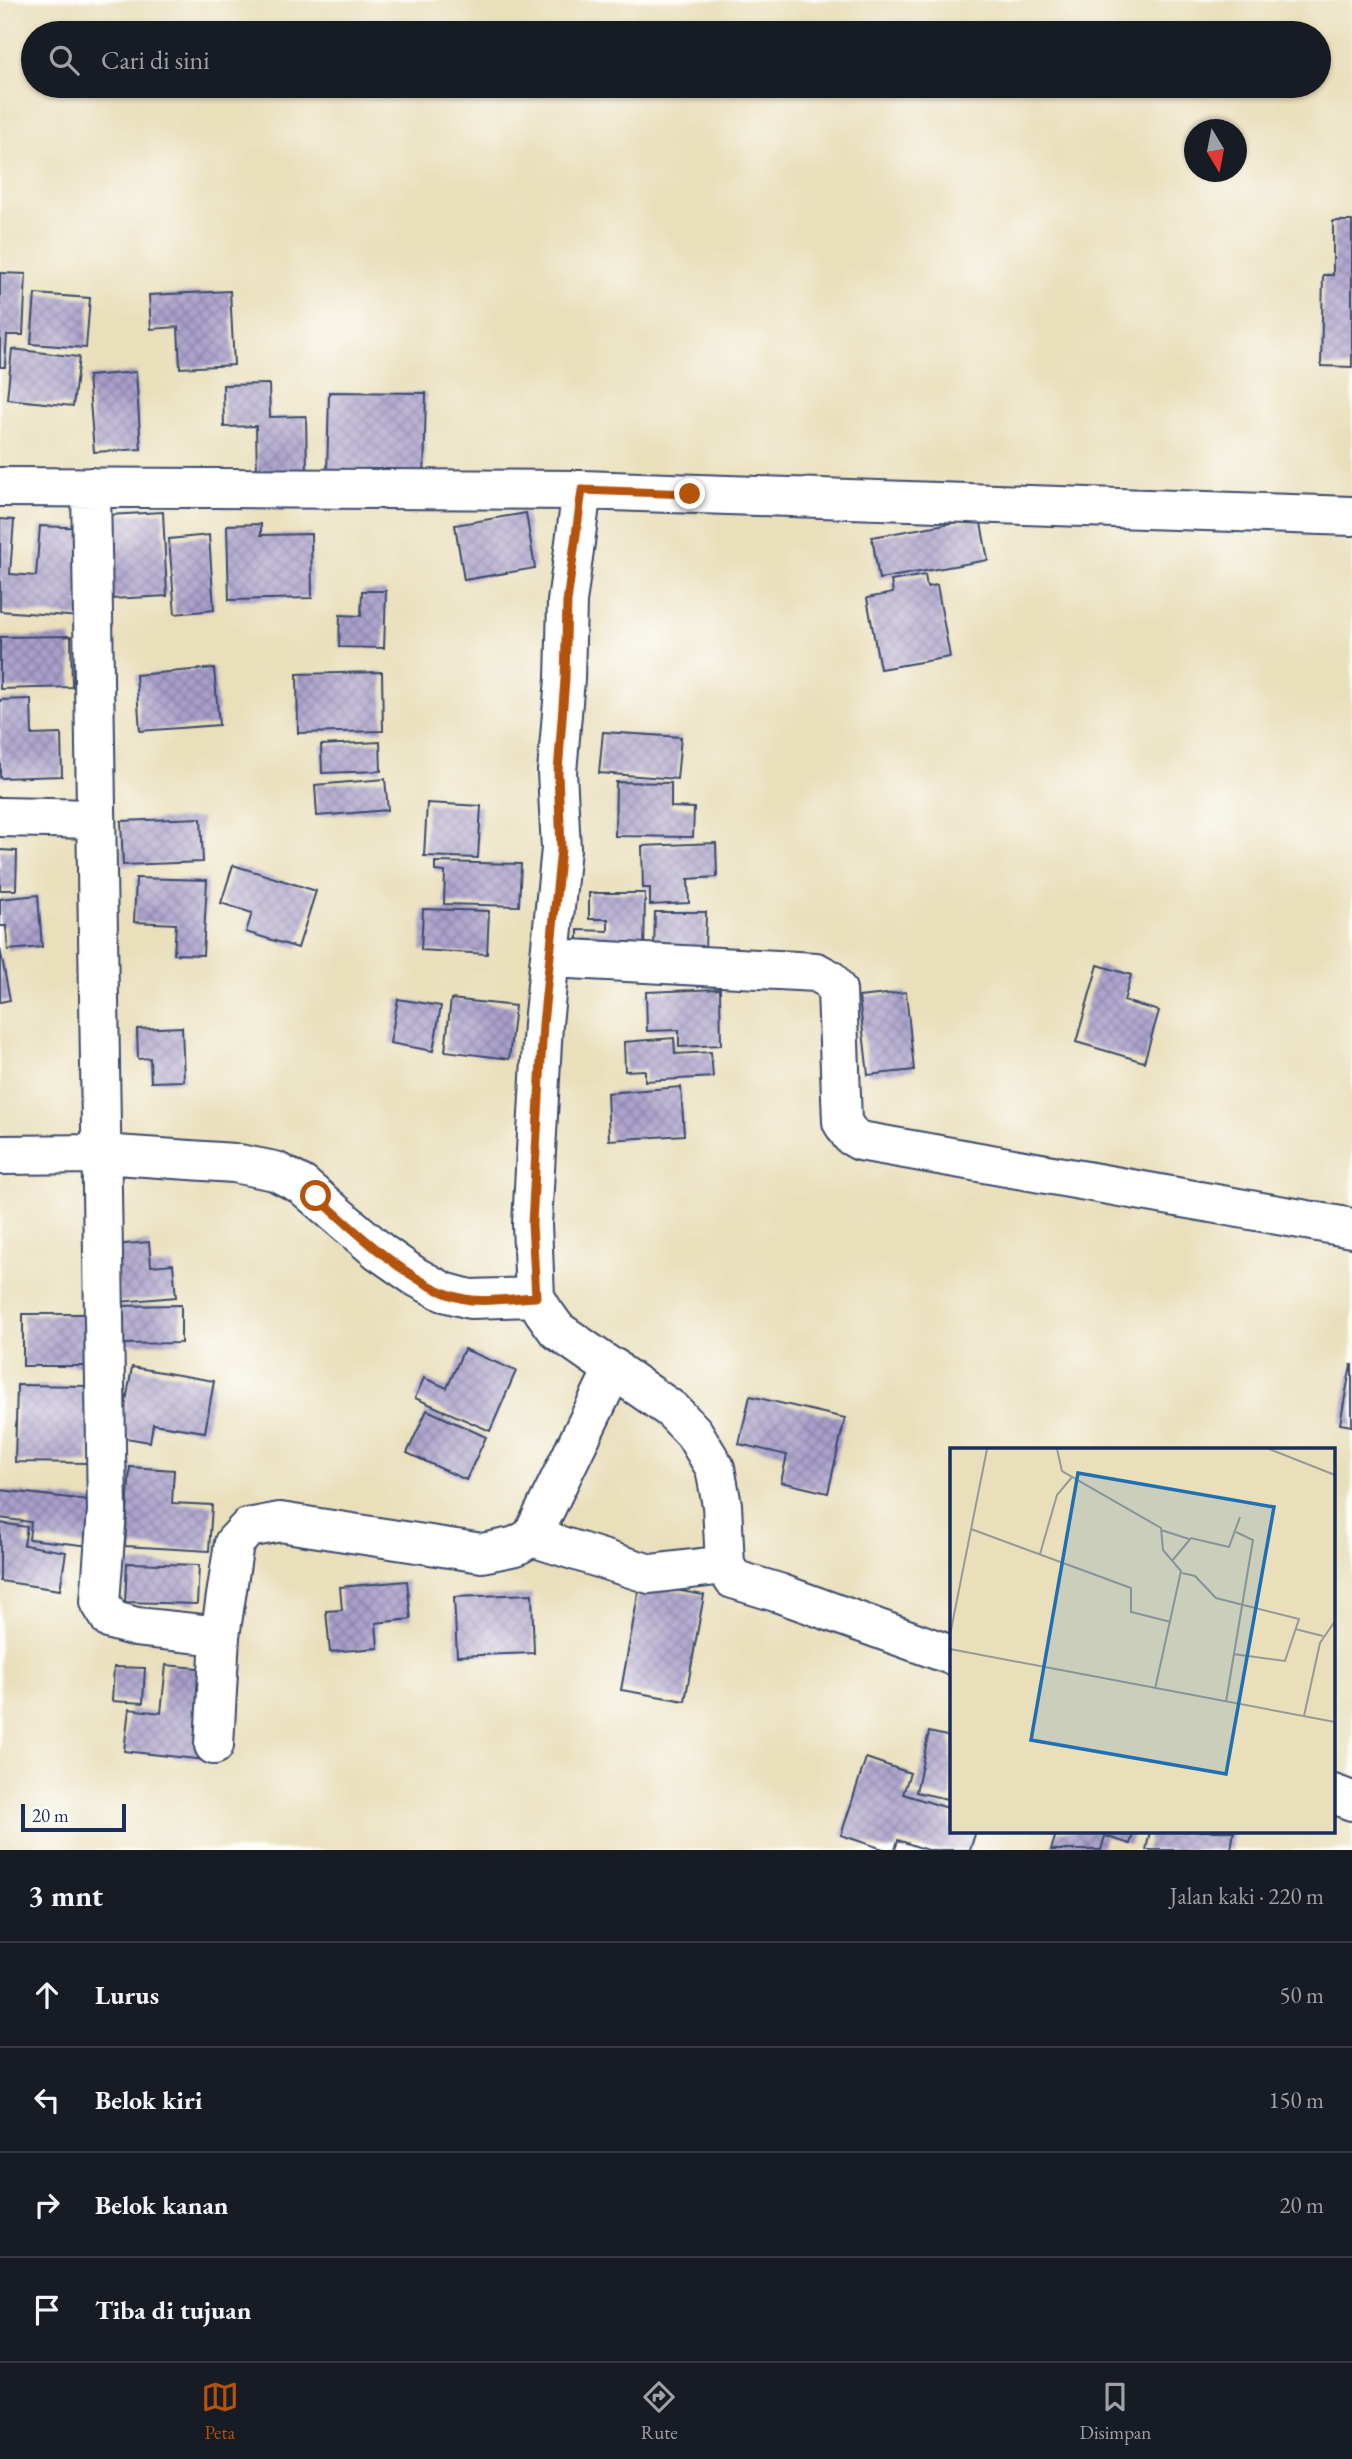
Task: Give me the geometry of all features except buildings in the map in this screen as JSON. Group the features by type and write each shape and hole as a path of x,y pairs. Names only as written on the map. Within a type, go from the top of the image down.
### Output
{"street":[{"path":"91,486 107,1511 100,1602 111,1620 136,1627 220,1636"},
{"path":"0,487 582,490 1352,516"},
{"path":"582,490 567,602 558,772 561,849 543,1024 532,1224 536,1297 557,1329 672,1410 694,1433 715,1468 722,1506 725,1565 733,1579 779,1593 950,1656"},
{"path":"0,817 96,819"},
{"path":"551,958 816,972 830,979 837,990 842,1122 851,1136 860,1141 1352,1228"},
{"path":"0,1155 101,1154 234,1163 275,1171 303,1185 380,1252 416,1277 444,1292 470,1300 536,1297"},
{"path":"214,1745 220,1636 234,1543 248,1528 280,1522 482,1553 516,1546 532,1537 614,1368"},
{"path":"532,1537 650,1574 725,1565"},
{"path":"1334,1794 1352,1801"}],"route":[{"path":"316,1196 380,1252 416,1277 444,1292 470,1300 536,1297 532,1224 543,1024 561,849 558,772 567,602 582,490 690,494"}]}
